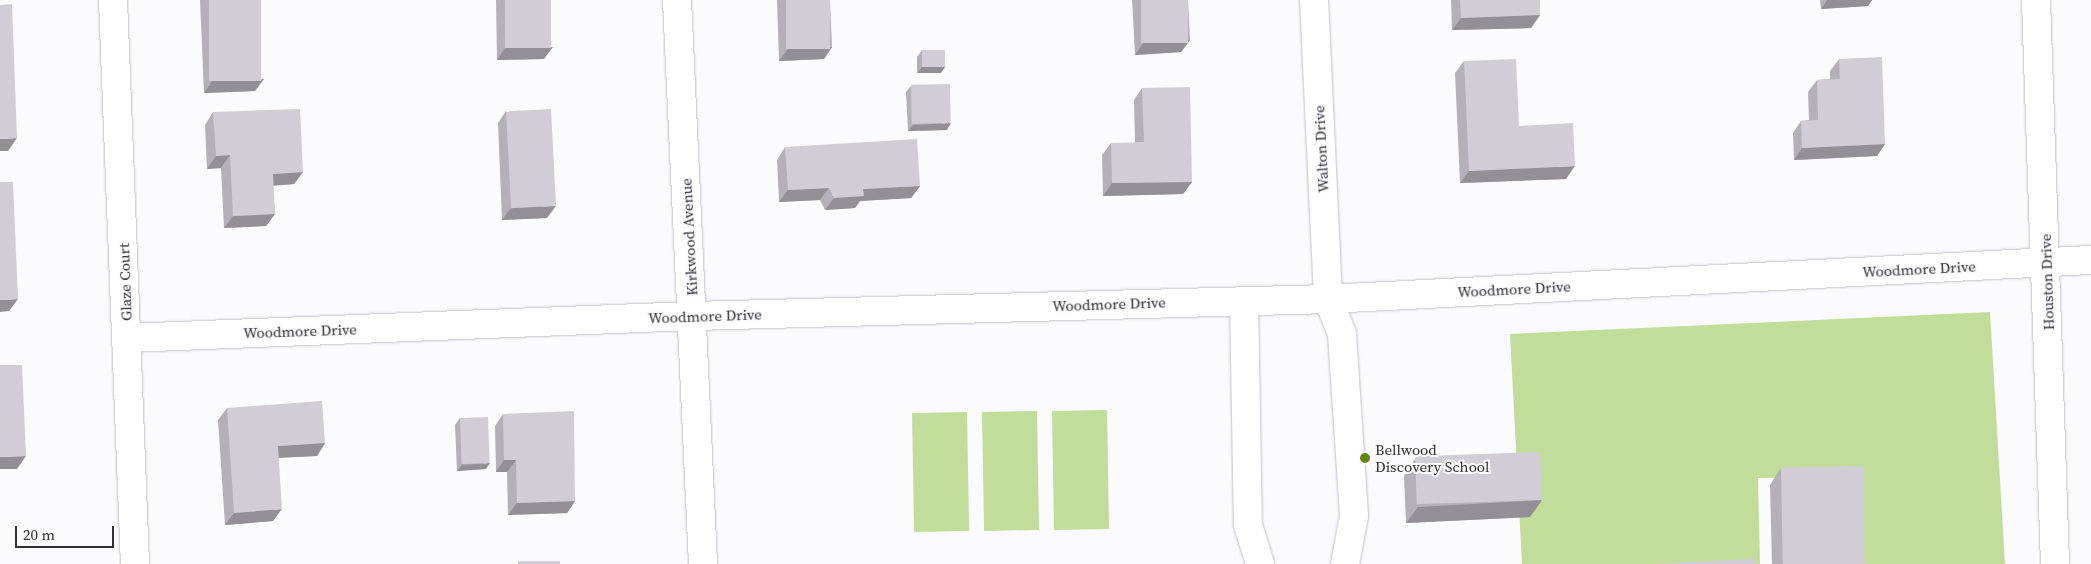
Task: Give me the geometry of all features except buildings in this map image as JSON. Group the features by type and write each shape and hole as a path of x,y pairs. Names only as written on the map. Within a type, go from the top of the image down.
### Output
{"street":[{"name":"Glaze Court","path":"113,0 136,564"},
{"name":"Kirkwood Avenue","path":"677,0 693,316 702,564"},
{"name":"Walton Drive","path":"1314,0 1328,299 1342,334 1354,516 1345,564"},
{"name":"Houston Drive","path":"2036,0 2055,564"},
{"name":"Woodmore Drive","path":"127,338 693,316 1328,299 2091,260"},
{"path":"1244,300 1248,525 1260,564"}],"green space":[{"path":"1990,312 2005,564 1862,564 1858,477 1758,478 1760,564 1522,564 1510,334"},
{"path":"1107,410 1109,529 1054,530 1052,411"},
{"path":"1037,411 1039,530 984,531 982,412"},
{"path":"967,412 969,531 914,532 912,413"}],"place":[{"name":"Bellwood Discovery School","path":"1365,458"}]}
